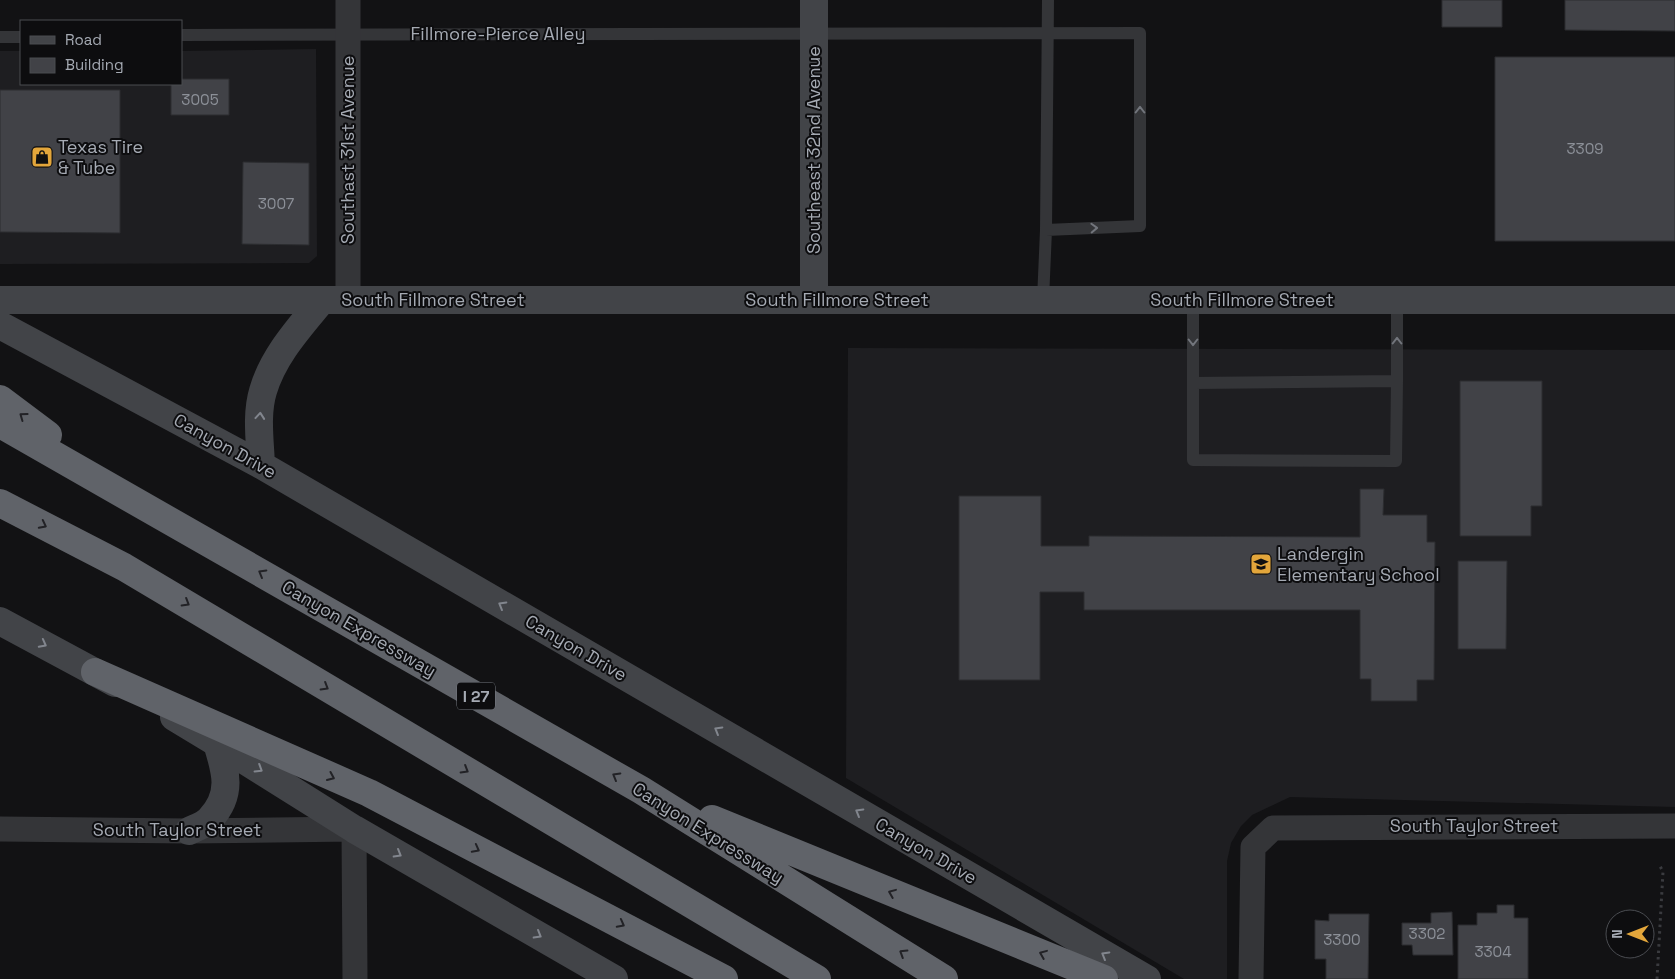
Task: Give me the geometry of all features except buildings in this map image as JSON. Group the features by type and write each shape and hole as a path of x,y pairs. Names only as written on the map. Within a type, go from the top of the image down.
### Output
{"highway":[{"path":"0,399 146,507"},
{"name":"Canyon Expressway","path":"0,424 641,790 944,979"},
{"path":"0,503 124,566 817,979"},
{"path":"95,672 369,793 724,979"},
{"path":"641,790 1104,979"}],"main road":[{"name":"Southeast 32nd Avenue","path":"814,0 814,300"},
{"name":"South Fillmore Street","path":"0,300 1675,300"},
{"path":"261,465 259,422 262,392 271,370 286,345 335,300"},
{"name":"Canyon Drive","path":"0,324 261,465 1147,979"},
{"path":"0,620 95,672 217,743 354,829 614,979"},
{"path":"189,831 209,821 220,804 227,785 225,769 217,743"}],"street":[{"name":"Southast 31st Avenue","path":"335,300 348,0"},
{"name":"South Taylor Street","path":"1251,979 1253,847 1273,828 1675,826"},
{"name":"South Taylor Street","path":"0,829 189,831 354,829"},
{"path":"354,829 355,979"}],"lane":[{"path":"1043,300 1046,230 1048,0"},
{"name":"Fillmore-Pierce Alley","path":"182,35 348,33 814,35 1140,33 1140,226 1046,230"},
{"path":"0,37 20,36"},
{"path":"1193,300 1193,460 1396,461 1397,300"},
{"path":"1193,383 1397,380"}],"path":[{"path":"1657,979 1663,872 1659,864"}],"shaded area":[{"path":"316,49 317,256 309,263 0,264 0,51 20,51 20,85 182,85 182,51"},
{"name":"Landergin Elementary School","path":"848,348 1675,350 1675,807 1290,797 1252,815 1241,826 1231,843 1227,861 1227,979 1184,979 846,778"}],"place":[{"name":"Texas Tire & Tube","path":"42,157"},
{"name":"Landergin Elementary School","path":"1261,564"}]}
